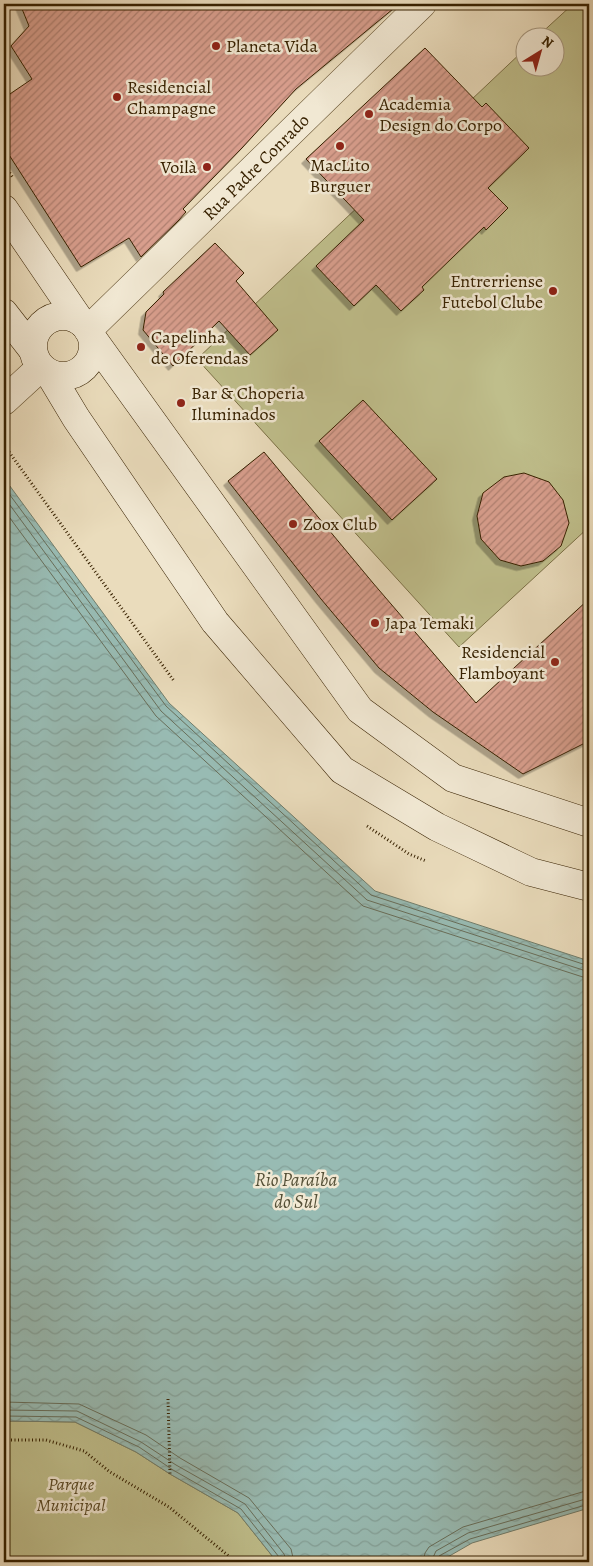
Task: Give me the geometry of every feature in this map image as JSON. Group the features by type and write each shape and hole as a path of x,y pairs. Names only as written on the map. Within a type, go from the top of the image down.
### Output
{"main road":[{"name":"Rua Padre Conrado","path":"88,330 422,4"},
{"path":"4,209 88,330 360,710 454,778 589,823"},
{"path":"4,313 41,363 76,418 215,622 342,770 437,827 496,856 531,872 589,887"},
{"path":"73,317 88,330 94,348 91,358 82,370 68,376 41,363 37,330 52,318 73,317"},
{"path":"4,401 41,363"}],"path":[{"path":"4,164 15,180"},
{"path":"9,452 174,681"},
{"path":"168,1399 170,1474"},
{"path":"4,1440 46,1440 84,1451 110,1472 169,1507 236,1562"}],"green space":[{"path":"573,4 589,4 589,527 459,647 197,359 516,58 516,78 566,78 566,28 547,28"},
{"name":"Parque Municipal","path":"4,1421 75,1422 136,1452 238,1513 277,1562 4,1562"}],"water":[{"name":"Rio Paraíba do Sul","path":"4,478 169,703 375,891 589,961 589,1508 472,1543 439,1562 277,1562 238,1513 136,1452 75,1422 4,1421"}],"building":[{"path":"20,4 399,4 296,89 183,209 186,212 179,220 141,257 129,238 81,267 4,147 4,98 32,79 11,46 29,26"},
{"path":"425,48 482,107 486,103 529,148 488,188 508,208 486,230 484,227 422,287 424,290 401,311 376,285 354,306 316,266 364,220 306,159"},
{"path":"215,243 244,273 236,281 278,330 250,355 219,321 173,366 143,330 146,312 164,294 163,292"},
{"path":"363,400 437,479 392,520 319,441"},
{"path":"264,452 476,703 589,599 589,741 523,774 433,712 379,668 321,599 228,481"},
{"path":"524,473 549,482 563,500 569,523 561,546 543,561 521,566 500,560 481,539 477,516 483,493 504,477"}],"place":[{"name":"Planeta Vida","path":"216,46"},
{"name":"Residencial Champagne","path":"117,97"},
{"name":"Academia Design do Corpo","path":"369,114"},
{"name":"MacLito Burguer","path":"340,146"},
{"name":"Voilà","path":"207,167"},
{"name":"Entrerriense Futebol Clube","path":"553,291"},
{"name":"Capelinha de Oferendas","path":"141,347"},
{"name":"Bar & Choperia Iluminados","path":"181,403"},
{"name":"Zoox Club","path":"293,524"},
{"name":"Japa Temaki","path":"375,623"},
{"name":"Residencial Flamboyant","path":"555,662"}]}
